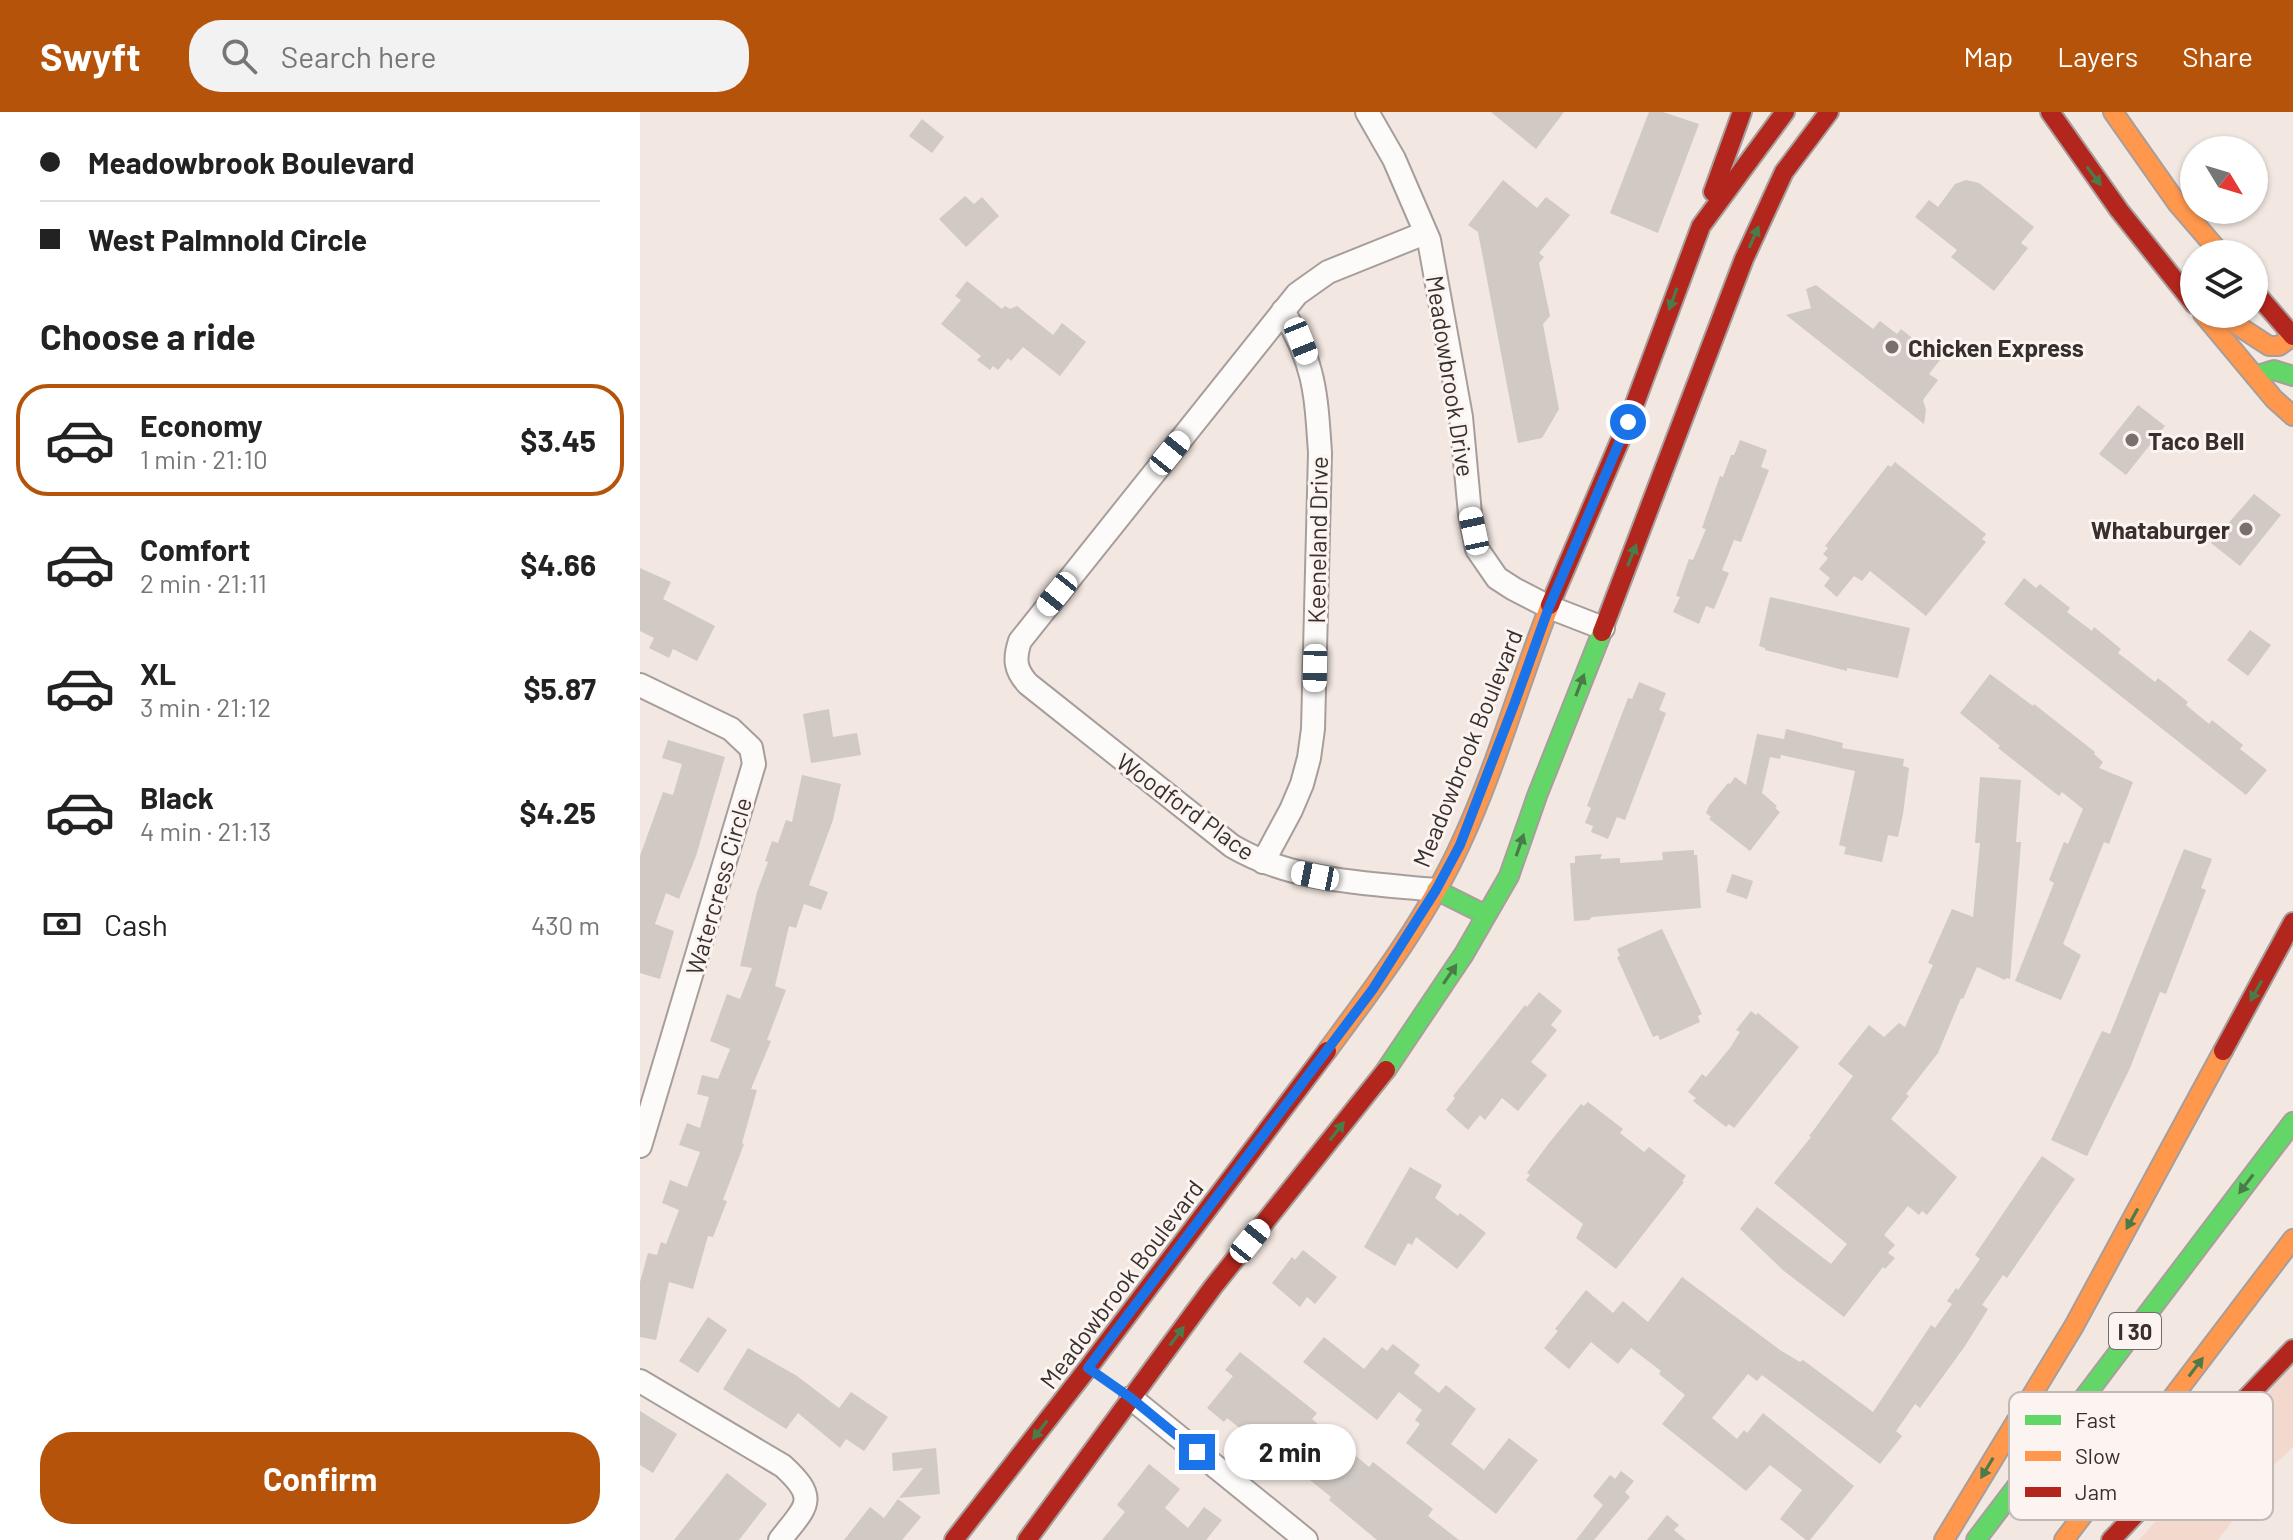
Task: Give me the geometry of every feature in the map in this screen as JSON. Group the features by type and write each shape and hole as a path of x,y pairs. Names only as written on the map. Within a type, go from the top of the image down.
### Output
{"main road":[{"path":"1701,226 1742,112"},
{"name":"Meadowbrook Boulevard","path":"954,1540 1094,1372 1373,989 1436,890 1460,845 1549,607 1628,422 1701,226 1785,112"},
{"path":"1027,1540 1125,1394 1384,1072 1464,954 1509,876 1537,796 1660,487 1744,259 1784,172 1829,112"},
{"path":"2040,112 2072,146"},
{"path":"2050,112 2072,146 2180,286"},
{"path":"2113,112 2177,203 2209,240"},
{"path":"2241,328 2269,346 2279,346 2293,336 2268,307"},
{"path":"2215,328 2274,399 2293,416"},
{"path":"2255,376 2264,370 2279,368 2293,376"},
{"path":"1436,890 1486,915"},
{"path":"2034,1392 2074,1326 2293,922"},
{"name":"I 30","path":"2088,1392 2293,1122"},
{"path":"2177,1392 2293,1239"},
{"path":"2252,1392 2293,1349"},
{"path":"1944,1540 2009,1433"},
{"name":"I 30","path":"1976,1540 2009,1496"},
{"path":"2064,1540 2079,1520"},
{"path":"2111,1540 2130,1520"}],"street":[{"name":"Meadowbrook Drive","path":"1367,112 1394,159 1425,233 1461,417 1470,514 1477,549 1497,578 1549,607 1603,628"},
{"path":"1283,311 1297,294 1328,272 1425,233"},
{"name":"Woodford Place","path":"1283,311 1020,641 1016,664 1019,675 1028,684 1232,846 1263,862 1334,879 1436,890"},
{"name":"Keeneland Drive","path":"1263,862 1302,784 1313,729 1320,453 1309,361 1283,311"},
{"name":"Watercress Circle","path":"640,685 731,729 751,748 754,764 640,1146"},
{"path":"640,1381 783,1466 801,1483 807,1497 805,1508 780,1540"},
{"path":"1125,1394 1306,1540"}],"shaded area":[{"path":"2293,1364 2293,1447 2273,1467 2273,1392 2268,1392"},
{"path":"2156,1520 2233,1520 2218,1540 2139,1540"}],"building":[{"path":"1491,112 1564,112 1536,149"},
{"path":"1649,112 1663,112 1699,124 1658,233 1610,213"},
{"path":"922,119 944,137 932,153 909,136"},
{"path":"1503,180 1537,208 1546,197 1570,215 1539,253 1544,257 1539,263 1550,316 1543,324 1559,409 1542,438 1518,443 1478,232 1468,225"},
{"path":"1966,180 1979,183 2034,227 2021,243 2028,248 1994,291 1951,257 1957,250 1915,217 1929,200 1938,207 1955,184"},
{"path":"965,196 974,204 982,197 999,216 966,247 939,219"},
{"path":"967,281 1002,309 1017,306 1053,335 1062,323 1086,342 1060,376 1023,347 1011,361 1008,358 998,370 993,366 990,370 977,360 981,356 941,324 961,300 955,296"},
{"name":"Chicken Express","path":"1816,285 1873,329 1880,321 1897,334 1901,329 1940,360 1929,374 1938,380 1923,400 1926,410 1924,424 1786,315 1811,308 1806,289"},
{"name":"Taco Bell","path":"2138,405 2165,426 2126,475 2099,454"},
{"path":"1740,440 1767,450 1761,467 1769,470 1741,542 1734,540 1722,570 1729,573 1714,609 1706,606 1699,624 1673,612 1680,597 1676,596 1689,559 1693,560 1706,529 1702,528 1720,476 1723,477"},
{"path":"1895,462 1986,534 1982,539 1986,542 1926,616 1870,571 1862,581 1854,576 1837,597 1824,586 1830,578 1819,569 1828,558 1823,554 1828,548 1825,546 1888,465 1891,467"},
{"name":"Whataburger","path":"2254,494 2281,515 2240,566 2211,543"},
{"path":"640,568 671,582 663,599 715,626 697,661 673,649 669,658 649,648 654,638 640,631"},
{"path":"2024,578 2036,588 2040,584 2070,608 2067,612 2092,631 2094,627 2121,649 2118,653 2155,682 2158,678 2209,724 2212,720 2243,745 2240,749 2267,770 2246,795 2004,604"},
{"path":"1770,597 1910,628 1898,678 1847,668 1847,671 1765,650 1759,646"},
{"path":"2250,630 2271,645 2248,676 2227,660"},
{"path":"1990,674 2095,752 2103,762 2099,768 2133,782 2109,844 2104,842 2063,944 2081,955 2061,1000 2015,981 2054,883 2049,880 2064,842 2068,844 2083,809 2062,792 2059,796 1998,748 2000,746 1960,713"},
{"path":"1639,682 1666,693 1659,710 1666,713 1625,820 1617,817 1608,839 1591,832 1593,826 1585,823 1591,808 1587,806 1628,698 1632,699"},
{"path":"829,709 833,737 857,733 861,755 811,763 803,714"},
{"path":"1786,729 1843,743 1842,748 1904,759 1903,766 1909,768 1903,814 1898,837 1888,835 1882,862 1844,854 1846,847 1839,845 1855,771 1781,755 1780,759 1770,757 1762,793 1780,812 1750,851 1709,819 1711,817 1706,813 1709,806 1728,783 1735,777 1746,785 1757,734 1784,739"},
{"path":"668,740 725,757 696,856 679,899 666,893 655,924 674,931 660,979 640,973 640,856 663,792 673,795 682,764 662,758"},
{"path":"802,775 841,784 833,820 809,885 828,892 821,910 804,904 796,928 789,926 775,986 786,990 767,1040 771,1041 751,1089 757,1090 744,1144 723,1200 727,1201 713,1237 708,1236 693,1289 669,1282 656,1340 640,1337 640,1282 648,1253 657,1255 661,1242 666,1244 679,1210 662,1203 670,1180 687,1187 700,1152 679,1145 687,1123 700,1128 709,1097 697,1094 702,1075 718,1079 730,1049 710,1041 727,994 740,999 752,968 740,966 757,892 768,862 765,861 772,841 778,843 786,820 792,822"},
{"path":"1980,777 2021,780 2016,842 2021,842 2010,979 2005,980 1977,967 1938,1053 1891,1119 1957,1177 1927,1215 1922,1211 1919,1215 1908,1206 1884,1235 1895,1245 1888,1253 1895,1258 1885,1269 1883,1267 1844,1317 1784,1271 1740,1229 1757,1207 1831,1264 1847,1244 1774,1183 1811,1137 1853,1076 1838,1064 1869,1025 1884,1037 1899,1023 1905,1027 1933,965 1928,963 1952,909 1973,917 1980,843 1975,843"},
{"path":"2184,849 2212,859 2201,888 2206,890 2166,994 2160,992 2130,1068 2087,1156 2051,1140 2102,1031 2110,1034"},
{"path":"1694,850 1701,908 1574,921 1570,863 1575,863 1575,856 1602,854 1600,859 1620,858 1620,863 1663,860 1662,852"},
{"path":"1732,874 1753,881 1747,899 1726,892"},
{"path":"1662,929 1702,1014 1698,1016 1700,1022 1660,1040 1658,1035 1653,1037 1617,957 1620,956 1617,949"},
{"path":"1539,992 1562,1011 1551,1025 1557,1030 1531,1062 1547,1075 1518,1111 1502,1098 1485,1120 1480,1115 1468,1130 1446,1110 1455,1098 1453,1096 1525,1005 1527,1007"},
{"path":"1751,1011 1756,1015 1758,1013 1799,1047 1734,1128 1729,1124 1726,1127 1693,1101 1696,1098 1688,1092 1702,1074 1706,1077 1730,1048 1740,1032 1736,1030"},
{"path":"1588,1102 1623,1129 1620,1133 1644,1152 1649,1147 1686,1176 1616,1269 1576,1238 1583,1224 1526,1180 1530,1175 1527,1173 1549,1143 1581,1104 1584,1106"},
{"path":"2042,1156 2075,1179 2007,1278 2003,1275 1982,1305 1988,1309 1965,1346 1920,1408 1915,1404 1896,1431 1902,1436 1880,1464 1762,1375 1757,1381 1748,1374 1712,1418 1737,1439 1744,1430 1747,1433 1763,1413 1854,1486 1810,1540 1780,1519 1802,1490 1770,1465 1746,1491 1662,1424 1685,1395 1631,1348 1618,1364 1591,1342 1569,1369 1544,1348 1586,1290 1613,1313 1623,1301 1648,1322 1682,1277 1780,1350 1800,1362 1803,1360 1873,1412 1931,1325 1935,1328 1952,1304 1947,1301 1980,1259 1975,1255"},
{"path":"1410,1167 1442,1185 1435,1198 1486,1233 1457,1269 1416,1237 1412,1245 1408,1243 1395,1266 1364,1247"},
{"path":"1303,1250 1337,1277 1315,1304 1307,1297 1300,1307 1272,1283 1292,1257 1295,1260"},
{"path":"708,1317 727,1330 698,1373 679,1361"},
{"path":"1324,1337 1364,1369 1382,1347 1387,1351 1393,1344 1420,1365 1414,1373 1439,1393 1446,1385 1476,1409 1451,1444 1484,1470 1509,1438 1538,1460 1496,1514 1406,1443 1420,1424 1415,1420 1422,1410 1399,1392 1377,1420 1303,1362"},
{"path":"748,1348 797,1376 839,1408 851,1392 888,1417 864,1451 846,1439 840,1448 798,1413 786,1429 723,1389"},
{"path":"1240,1352 1317,1413 1312,1419 1369,1467 1373,1462 1433,1509 1428,1516 1459,1540 1377,1540 1301,1473 1311,1461 1273,1431 1261,1445 1227,1418 1224,1422 1207,1408 1233,1376 1225,1370"},
{"path":"640,1411 677,1434 653,1473 640,1465"},
{"path":"936,1448 940,1494 899,1498 923,1468 893,1471 892,1453"},
{"path":"1149,1464 1180,1489 1165,1508 1188,1528 1204,1507 1222,1520 1206,1540 1102,1540 1125,1512 1117,1505"},
{"path":"1621,1471 1634,1481 1625,1492 1630,1497 1594,1540 1576,1540 1603,1505 1593,1496 1610,1475 1615,1479"},
{"path":"727,1473 767,1504 739,1540 674,1540"},
{"path":"898,1499 921,1517 902,1540 844,1540 870,1507 884,1518"},
{"path":"1667,1515 1679,1525 1674,1530 1686,1540 1647,1540"}],"traffic: fast":[{"path":"2255,376 2274,370 2293,376"},
{"path":"1386,1070 1464,954 1509,876 1602,632"},
{"path":"1436,890 1486,915"},
{"path":"2088,1392 2293,1122"},
{"path":"1976,1540 2009,1496"}],"traffic: slow":[{"path":"2113,112 2177,203 2209,240"},
{"path":"2215,328 2274,399 2293,416"},
{"path":"2241,328 2269,346 2279,346 2293,336"},
{"path":"1327,1051 1399,951 1432,899 1460,845 1485,786 1550,605"},
{"path":"2034,1392 2074,1326 2223,1051"},
{"path":"2177,1392 2293,1239"},
{"path":"1944,1540 2009,1433"},
{"path":"2064,1540 2079,1520"}],"traffic: jam":[{"path":"1713,192 1742,112"},
{"path":"1550,605 1628,422 1701,226 1785,112"},
{"path":"1602,632 1744,259 1784,172 1829,112"},
{"path":"2050,112 2119,210 2180,286"},
{"path":"2268,307 2293,336"},
{"path":"2223,1051 2293,922"},
{"path":"954,1540 1327,1051"},
{"path":"1027,1540 1213,1287 1386,1070"},
{"path":"2252,1392 2293,1349"},
{"path":"2111,1540 2130,1520"}],"place":[{"name":"Chicken Express","path":"1892,347"},
{"name":"Taco Bell","path":"2132,440"},
{"name":"Whataburger","path":"2246,529"}],"route":[{"path":"1197,1452 1131,1398 1088,1368 1373,989 1436,890 1460,845 1549,607 1628,422"}]}
